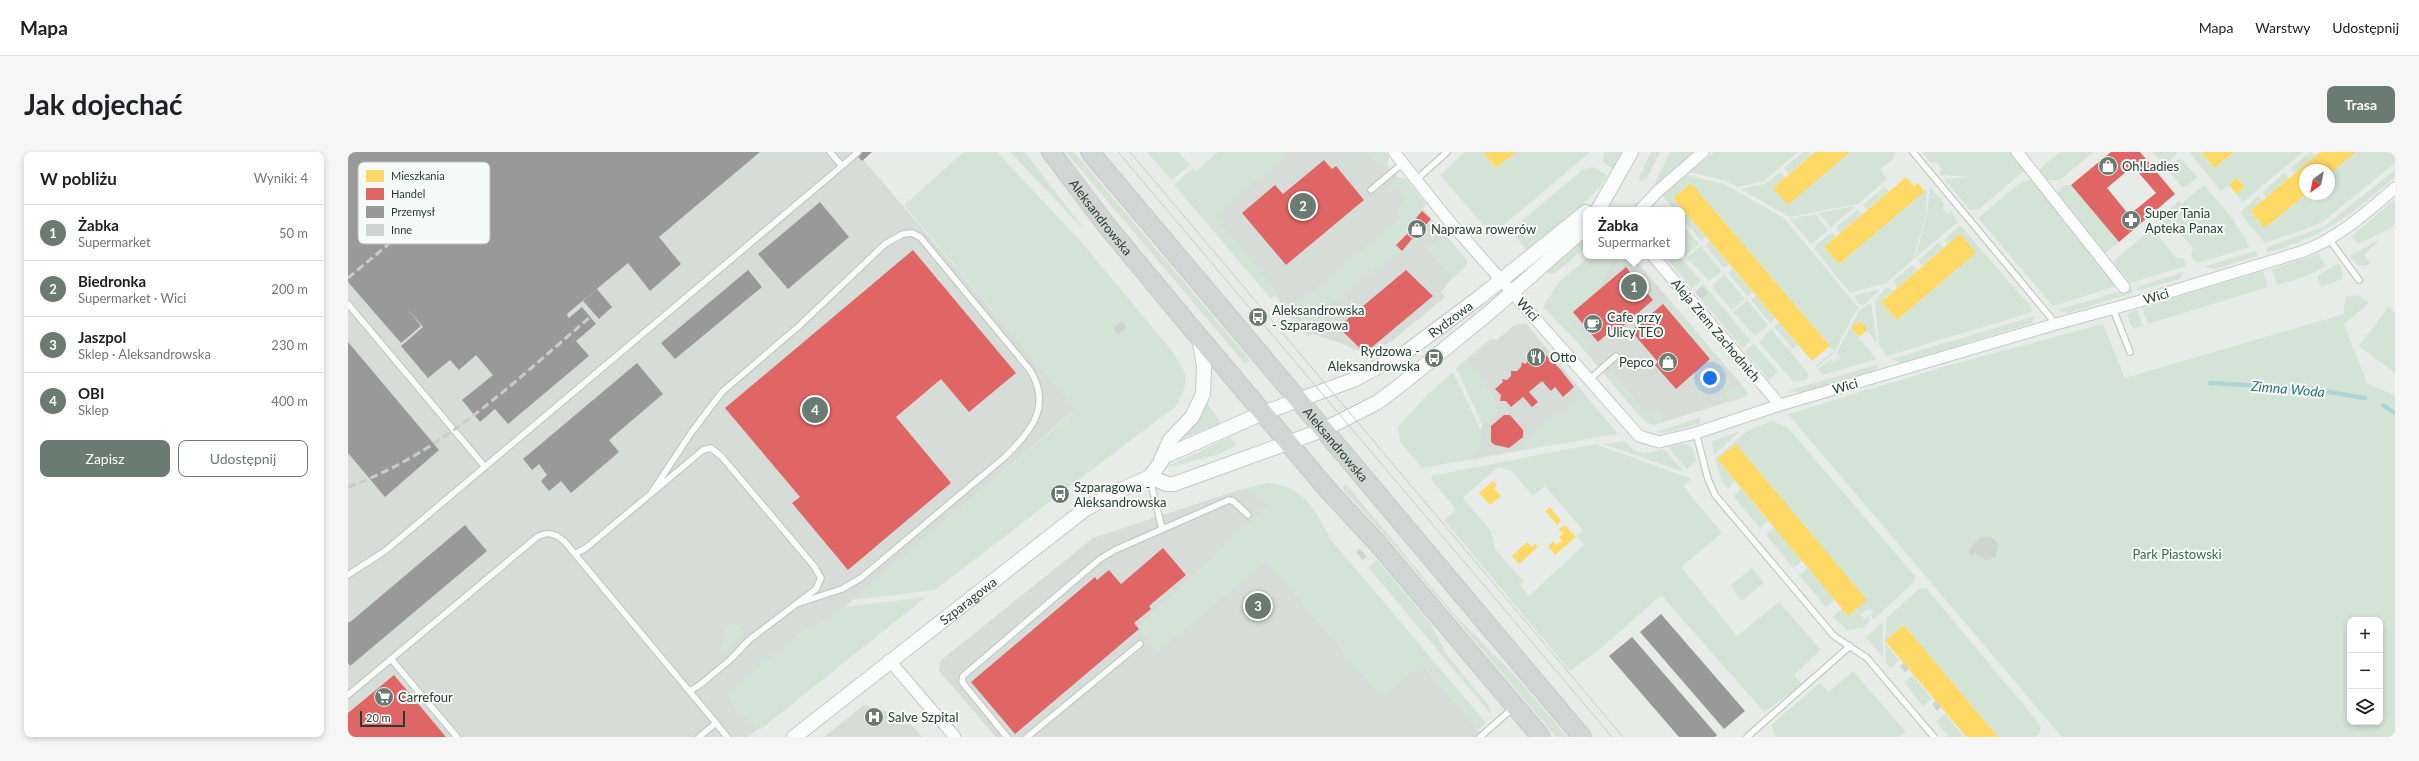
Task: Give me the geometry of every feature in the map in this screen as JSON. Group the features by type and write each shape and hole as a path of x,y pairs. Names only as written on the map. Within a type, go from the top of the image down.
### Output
{"main road":[{"name":"Aleksandrowska","path":"1051,152 1107,226 1263,414 1379,545 1541,737"},
{"name":"Aleksandrowska","path":"1090,152 1582,737"}],"street":[{"name":"Wici","path":"1394,152 1449,221 1639,436 1659,442 1696,433 1780,405 2056,324 2113,309 2301,252 2329,239 2360,219 2395,188"},
{"name":"Rydzowa","path":"1603,207 1631,152"},
{"path":"1643,207 1656,192 1702,152"},
{"path":"2016,152 2124,288"},
{"name":"Rydzowa","path":"1263,414 1364,375 1406,354 1583,214"},
{"name":"Rydzowa","path":"1288,443 1323,430 1353,416 1386,396 1512,292 1583,230"},
{"name":"Aleja Ziem Zachodnich","path":"1656,259 1780,405"},
{"path":"1161,461 1170,440 1192,417 1201,398 1204,366 1199,337"},
{"path":"1263,414 1165,456 1150,477 1174,484 1288,443"},
{"name":"Szparagowa","path":"794,737 889,660 1084,510 1118,491 1150,477"},
{"path":"889,660 955,737"}],"lane":[{"path":"830,152 842,166"},
{"path":"348,575 385,551 858,152"},
{"path":"1417,179 1447,152"},
{"path":"1913,152 2056,324"},
{"path":"1371,190 1403,163"},
{"path":"652,492 690,433 722,392 799,326 885,244 903,234 912,233 920,237 1030,370 1038,382 1041,396 1038,409 1027,433 1006,456 861,578 842,589 796,604"},
{"path":"2329,239 2360,280"},
{"path":"348,304 485,467"},
{"path":"2113,309 2130,352"},
{"path":"1590,379 1616,356"},
{"path":"1696,433 1708,479 1715,495 1834,636 1867,658 1934,737"},
{"path":"575,554 586,548 703,450 711,448 715,450 819,572 821,578 820,585 749,640 701,684 690,691"},
{"path":"1150,477 1154,502 1162,530"},
{"path":"1007,737 962,682 963,676 1100,558 1229,500 1233,501 1248,515"},
{"path":"348,695 537,537 542,534 553,534 564,541 728,737"},
{"path":"1027,737 1140,644"},
{"path":"1748,737 1850,646"},
{"path":"391,659 457,737"},
{"path":"1480,737 1515,707"},
{"path":"699,737 716,723"}],"shaded area":[{"path":"348,152 857,152 1076,409 848,604 829,619 798,634 733,705 758,729 748,737 348,737"},
{"path":"1279,152 1376,152 1467,261 1441,292 1445,297 1392,341 1367,355 1341,343 1306,332 1207,214"},
{"path":"1606,259 1635,259 1742,385 1747,396 1654,425 1644,421 1551,311"},
{"path":"1526,323 1586,396 1518,451 1473,459 1482,426 1466,363 1491,338 1497,340 1513,326"},
{"path":"1245,488 1269,504 1138,628 1158,651 1266,560 1382,696 1421,663 1484,737 996,737 939,671 940,661 1093,538"},
{"name":"Salve Szpital","path":"864,705 888,712 909,723 923,737 824,737"}],"green space":[{"path":"964,152 997,152 1083,244 1172,351 1184,372 1186,383 1176,406 1065,490 1062,487 1054,494 1056,497 935,590 852,600 1076,410 904,205"},
{"path":"1010,152 1025,152 1086,232"},
{"path":"1066,152 1074,152 1250,360 1245,364"},
{"path":"1147,152 1178,152 1190,165 1172,180"},
{"path":"1218,152 1290,152 1214,216 1278,293 1271,299 1174,185 1193,168 1196,171"},
{"path":"1367,152 1385,152 1389,157 1387,167 1379,166"},
{"path":"1465,152 1483,152 1496,168 1516,152 1590,152 1492,235 1440,175"},
{"path":"1604,152 1622,152 1613,169 1603,162"},
{"path":"1651,152 1660,152 1647,178 1640,182 1639,177"},
{"path":"1670,152 1695,152 1655,186 1654,185"},
{"path":"1714,152 1798,152 1764,181 1737,187 1726,181 1690,172"},
{"path":"1803,152 1810,152 1812,154 1789,174 1784,168"},
{"path":"1850,152 1895,152 1894,158 1880,170 1887,179 1858,204 1789,217 1741,189 1766,184 1780,172 1785,177 1773,188"},
{"path":"1926,152 2010,152 2025,170 1979,209 1970,210 1944,179 1972,177 1941,175 1939,173 1942,170 1935,161 1931,163 1923,154"},
{"path":"2060,152 2093,152 2060,180 2044,180 2039,172 2041,168"},
{"path":"2153,152 2176,152 2177,154 2164,165"},
{"path":"2189,152 2201,152 2214,168 2234,152 2303,152 2243,202 2236,194 2245,187 2238,178 2221,191"},
{"path":"2310,152 2316,155 2306,164 2299,164 2299,170 2294,174 2290,169"},
{"path":"2356,152 2395,152 2395,163 2325,220 2314,226 2265,243 2240,213 2258,196 2262,201 2250,211 2265,228 2299,200 2335,200 2335,169"},
{"path":"2180,158 2197,177 2187,186 2182,187 2167,169"},
{"path":"1593,167 1608,176 1581,207 1528,252 1514,235 1516,226 1582,170"},
{"path":"2395,170 2395,177 2364,203 2336,223 2305,239 2267,253 2266,248 2325,226"},
{"path":"2284,173 2289,178 2266,198 2263,194 2264,191"},
{"path":"1687,175 1724,184 1784,218 1858,307 1834,353 1817,367 1816,366 1834,351 1691,183 1673,198 1680,207 1672,207 1662,195"},
{"path":"1399,177 1406,179 1426,204 1416,218 1420,222 1396,245 1402,251 1401,254 1397,253 1375,271 1378,275 1375,276 1369,269 1321,315 1326,320 1324,323 1326,327 1320,333 1307,336 1279,305 1283,298 1292,308 1400,218 1395,211 1407,200 1397,187 1388,194 1387,191 1393,180"},
{"path":"2032,179 2061,210 2059,216 2116,286 2053,306 1978,218 2020,183"},
{"path":"2064,185 2071,185 2119,242 2105,253 2055,195"},
{"path":"2204,185 2233,219 2250,247 2197,263 2191,256 2193,248 2174,226 2166,226 2159,218 2179,201 2181,204"},
{"path":"1884,187 1889,191 1867,210 1863,205"},
{"path":"1930,187 1945,205 1942,208 1947,214 1951,211 1958,222 1915,258 1927,214"},
{"path":"1927,189 1926,214 1913,260 1886,283 1850,293 1815,250 1816,245 1832,232 1836,237 1824,247 1839,264"},
{"path":"2395,199 2395,224 2387,230 2358,244 2352,236"},
{"path":"1855,206 1831,227 1818,213"},
{"path":"1857,210 1862,214 1840,233 1836,227"},
{"path":"1687,214 1706,237 1701,241 1685,222 1685,216"},
{"path":"1816,214 1828,230 1813,243 1809,242 1790,219"},
{"path":"1960,225 2031,307 2032,312 1887,356 1879,345 1875,300 1886,288 1890,288 1893,291 1881,302 1897,320 1976,253 1948,244 1944,240"},
{"path":"2156,225 2157,234 2176,258 2184,259 2186,266 2130,283 2114,261"},
{"path":"1685,228 1699,244 1685,256"},
{"path":"1444,233 1467,261 1466,266 1454,278 1426,249"},
{"path":"2380,239 2364,255 2371,263 2366,266 2356,264 2350,256"},
{"path":"1583,240 1583,250 1554,274 1545,272"},
{"path":"1710,241 1729,264 1724,268 1705,245"},
{"path":"1938,243 1944,248 1922,266 1918,260"},
{"path":"1701,246 1722,271 1709,281 1687,258"},
{"path":"2255,251 2258,256 2214,269 2203,267"},
{"path":"2319,254 2325,266 2308,275 2277,285 2272,269"},
{"path":"1586,259 1628,259 1634,266 1638,263 1643,269 1641,273 1639,270 1612,261 1601,286 1573,312 1580,320 1574,325 1592,348 1587,352 1543,307 1559,282"},
{"path":"1667,259 1682,259 1701,281 1692,288"},
{"path":"2339,263 2343,273 2342,279 2321,287 2317,276"},
{"path":"1912,265 1918,270 1897,288 1893,281"},
{"path":"1733,269 1753,292 1747,296 1728,273"},
{"path":"2263,271 2268,287 2148,324 2142,308"},
{"path":"2184,272 2179,279 2138,291 2136,287"},
{"path":"1725,275 1745,299 1732,310 1713,288 1713,285"},
{"path":"1703,284 1751,341 1742,348 1701,299 1708,293 1702,286"},
{"path":"2131,288 2133,293 2068,313 2057,310"},
{"path":"1880,289 1864,305 1859,304 1853,296"},
{"name":"Park Piastowski","path":"2357,295 2369,303 2344,324 2367,383 2395,396 2395,737 2062,737 1788,414 1950,365 2103,324 2125,378 2344,314 2345,297"},
{"path":"1756,296 1775,318 1770,323 1751,300"},
{"path":"1747,300 1768,325 1755,336 1733,312"},
{"path":"1666,301 1670,301 1716,356 1712,361 1663,304"},
{"path":"1871,302 1877,343 1860,321 1851,328 1876,359 1823,375 1818,369 1831,359 1834,362 1840,357 1837,352 1858,312"},
{"path":"2388,307 2395,312 2395,373 2359,346"},
{"path":"2137,309 2143,326 2133,329 2127,315"},
{"path":"2035,316 2032,323 1911,360 1900,363 1892,359"},
{"path":"1779,323 1798,345 1793,349 1774,327"},
{"path":"1771,329 1808,373 1807,379 1796,382 1792,380 1759,342"},
{"path":"1491,338 1493,340 1466,363 1486,386 1495,399 1497,406 1497,413 1483,426 1456,368"},
{"path":"1754,344 1778,372 1769,380 1745,351"},
{"path":"1879,364 1875,372 1805,393 1787,391"},
{"path":"1615,367 1616,369 1613,372 1649,415 1659,409 1664,422 1654,425 1644,421 1607,376"},
{"path":"1453,372 1481,430 1480,446 1473,459 1422,468 1400,442 1398,427 1425,397"},
{"path":"1742,385 1747,392 1747,396 1729,403 1724,390"},
{"path":"1586,396 1618,434 1518,451 1558,414 1576,401"},
{"path":"1207,403 1221,423 1174,442 1201,415"},
{"path":"1700,418 1701,423 1666,433 1655,432"},
{"path":"1772,421 1787,427 1915,576 1914,582 1874,619 1870,615 1873,613 1869,608 1860,614 1864,619 1868,616 1871,620 1863,628 1847,630 1833,617 1842,609 1848,616 1866,600 1736,444 1717,459 1735,481 1728,488 1722,482 1715,459 1747,431"},
{"path":"1740,431 1714,455 1712,441"},
{"path":"1230,437 1236,445 1217,455 1170,467 1168,466"},
{"path":"1625,441 1634,450 1642,453 1664,449 1684,472 1603,444"},
{"path":"1595,444 1692,479 1683,486 1722,533 1681,567 1737,636 1779,602 1821,650 1794,675 1802,684 1764,712 1661,595 1598,651 1570,671 1444,520 1455,511 1455,508 1432,481 1431,476","holes":["1498,467 1512,471 1533,496 1545,486 1583,530 1576,537 1585,544 1529,596 1520,585 1523,581 1495,549 1491,531 1463,498"]},
{"path":"1680,444 1689,445 1693,449 1696,461 1687,469 1668,447"},
{"path":"1268,483 1281,485 1292,490 1308,502 1332,541 1486,723 1478,730 1421,663 1382,696 1266,560 1158,651 1138,628 1268,504 1245,488"},
{"path":"1346,484 1456,616 1518,679 1567,737 1556,737 1393,544 1342,488"},
{"path":"1741,488 1768,521 1760,528 1733,496"},
{"path":"1774,527 1802,561 1793,568 1766,535"},
{"path":"1377,560 1430,623 1447,655 1489,706 1491,714 1368,567"},
{"path":"1752,568 1764,583 1743,600 1739,599 1731,585"},
{"path":"1808,568 1835,600 1826,607 1799,575"},
{"path":"1926,588 2041,726 2039,734 2035,737 1998,737 1904,625 1885,641 1887,618 1919,589"},
{"path":"926,597 761,729 758,729 733,705 727,693 798,634 829,619 844,607"},
{"path":"1883,622 1883,657 1866,637"},
{"path":"730,623 739,626 744,634 734,642 727,654 720,649 724,640 724,628"},
{"path":"1885,643 1899,660 1891,668 1886,662"},
{"path":"1853,671 1906,732 1900,737 1776,737 1771,725 1820,683 1829,692"},
{"path":"1913,676 1932,699 1923,706 1904,682"},
{"path":"1945,714 1964,737 1949,737 1936,722"}],"building: Mieszkania":[{"path":"1483,152 1516,152 1496,168"},
{"path":"1815,152 1850,152 1788,205 1773,188"},
{"path":"2201,152 2234,152 2214,168"},
{"path":"2320,152 2356,152 2335,169 2335,164 2306,164"},
{"path":"2299,170 2299,200 2265,228 2250,211"},
{"path":"1906,177 1914,186 1918,183 1925,191 1839,264 1824,247"},
{"path":"2237,178 2245,187 2236,194 2229,185"},
{"path":"1691,183 1830,346 1812,361 1685,212 1685,207 1681,207 1673,198"},
{"path":"1960,234 1976,253 1897,320 1881,302"},
{"path":"1860,321 1868,330 1859,337 1851,328"},
{"path":"1736,444 1867,600 1848,616 1717,459"},
{"path":"1493,481 1497,485 1494,488 1501,496 1490,505 1479,493"},
{"path":"1550,507 1561,521 1557,525 1545,511"},
{"path":"1565,525 1576,537 1555,555 1548,546 1553,541 1556,545 1562,541 1559,537 1563,533 1559,529"},
{"path":"1527,542 1532,547 1535,544 1538,547 1519,564 1512,556"},
{"path":"1904,625 1998,737 1966,737 1885,641"}],"building: Handel":[{"path":"2111,152 2140,152 2175,194 2119,242 2071,185","holes":["2133,166 2156,193 2129,215 2107,188"]},
{"path":"1324,160 1332,169 1336,166 1364,200 1286,265 1242,213 1275,185 1283,194"},
{"path":"1422,211 1431,219 1413,239 1408,234 1420,222 1416,218"},
{"path":"1407,234 1412,239 1402,251 1396,245"},
{"path":"913,250 1016,373 969,412 941,379 896,417 951,483 848,570 792,503 800,497 725,408"},
{"path":"1626,267 1653,300 1615,333 1612,330 1598,342 1573,312"},
{"path":"1406,270 1433,296 1365,353 1338,327"},
{"path":"1663,304 1710,359 1676,389 1655,365 1658,362 1631,331"},
{"path":"1536,354 1546,355 1560,369 1574,387 1563,397 1555,387 1551,391 1542,381 1529,392 1538,402 1532,407 1523,397 1511,407 1506,401 1500,401 1501,395 1495,389 1503,382 1502,379 1507,380 1511,376 1511,371 1517,371 1521,367 1522,362 1525,364"},
{"path":"1504,415 1510,415 1523,430 1523,437 1509,448 1495,445 1491,442 1491,426"},
{"path":"1163,548 1186,575 1149,606 1151,609 1134,623 1139,629 1015,734 971,682 1095,577 1097,580 1109,570 1121,584"},
{"name":"Carrefour","path":"394,675 446,737 348,737 348,713"}],"building: Przemysł":[{"path":"348,152 760,152 659,237 681,264 650,291 628,263 568,313 567,315 569,318 582,307 596,324 576,341 589,356 508,424 495,409 480,422 462,400 493,375 476,355 459,370 450,360 428,378 401,346 423,327 407,308 421,326 401,343 348,282"},
{"path":"854,152 872,152 862,161"},
{"path":"820,202 849,237 788,289 758,254"},
{"path":"748,270 762,287 675,359 661,343"},
{"path":"597,289 612,307 599,319 583,301"},
{"path":"348,342 439,450 385,497 348,453"},
{"path":"637,363 663,394 609,440 619,452 571,493 561,481 549,491 541,481 547,475 539,464 532,470 523,459"},
{"path":"465,525 487,551 350,666 348,663 348,621 349,623"},
{"path":"1661,614 1745,711 1724,729 1640,632"},
{"path":"1632,637 1717,735 1715,737 1679,737 1609,656"}],"building: Inne":[{"path":"1702,286 1708,293 1701,299 1695,292"},
{"path":"1122,321 1127,328 1118,334 1113,328"},
{"path":"1988,536 1994,539 1998,544 1996,556 1989,560 1982,559 1976,553 1972,556 1968,551 1979,539"},
{"path":"1360,549 1367,557 1363,560 1356,552"},
{"path":"1904,663 1909,669 1905,672 1900,666"},
{"path":"1936,701 1941,707 1937,711 1932,704"}],"waterway":[{"name":"Zimna Woda","path":"2210,383 2304,388 2365,398"},
{"name":"Zimna Woda","path":"2383,405 2395,413"}],"tram line":[{"path":"1118,152 1612,737"},
{"path":"1130,152 1623,737"}],"railway":[{"path":"348,278 389,244"},
{"path":"348,487 382,473 414,456 446,436 476,414 589,318"}],"place":[{"name":"Oh!Ladies","path":"2108,166"},
{"name":"Biedronka","path":"1303,206"},
{"name":"Super Tania Apteka Panax","path":"2131,220"},
{"name":"Naprawa rowerów","path":"1417,229"},
{"name":"Żabka","path":"1634,287"},
{"name":"Aleksandrowska - Szparagowa","path":"1258,317"},
{"name":"Cafe przy Ulicy TEO","path":"1593,324"},
{"name":"Otto","path":"1536,357"},
{"name":"Rydzowa - Aleksandrowska","path":"1434,358"},
{"name":"Pepco","path":"1668,362"},
{"name":"OBI","path":"815,410"},
{"name":"Szparagowa - Aleksandrowska","path":"1060,494"},
{"name":"Jaszpol","path":"1258,606"},
{"name":"Carrefour","path":"384,697"},
{"name":"Salve Szpital","path":"874,717"}]}
